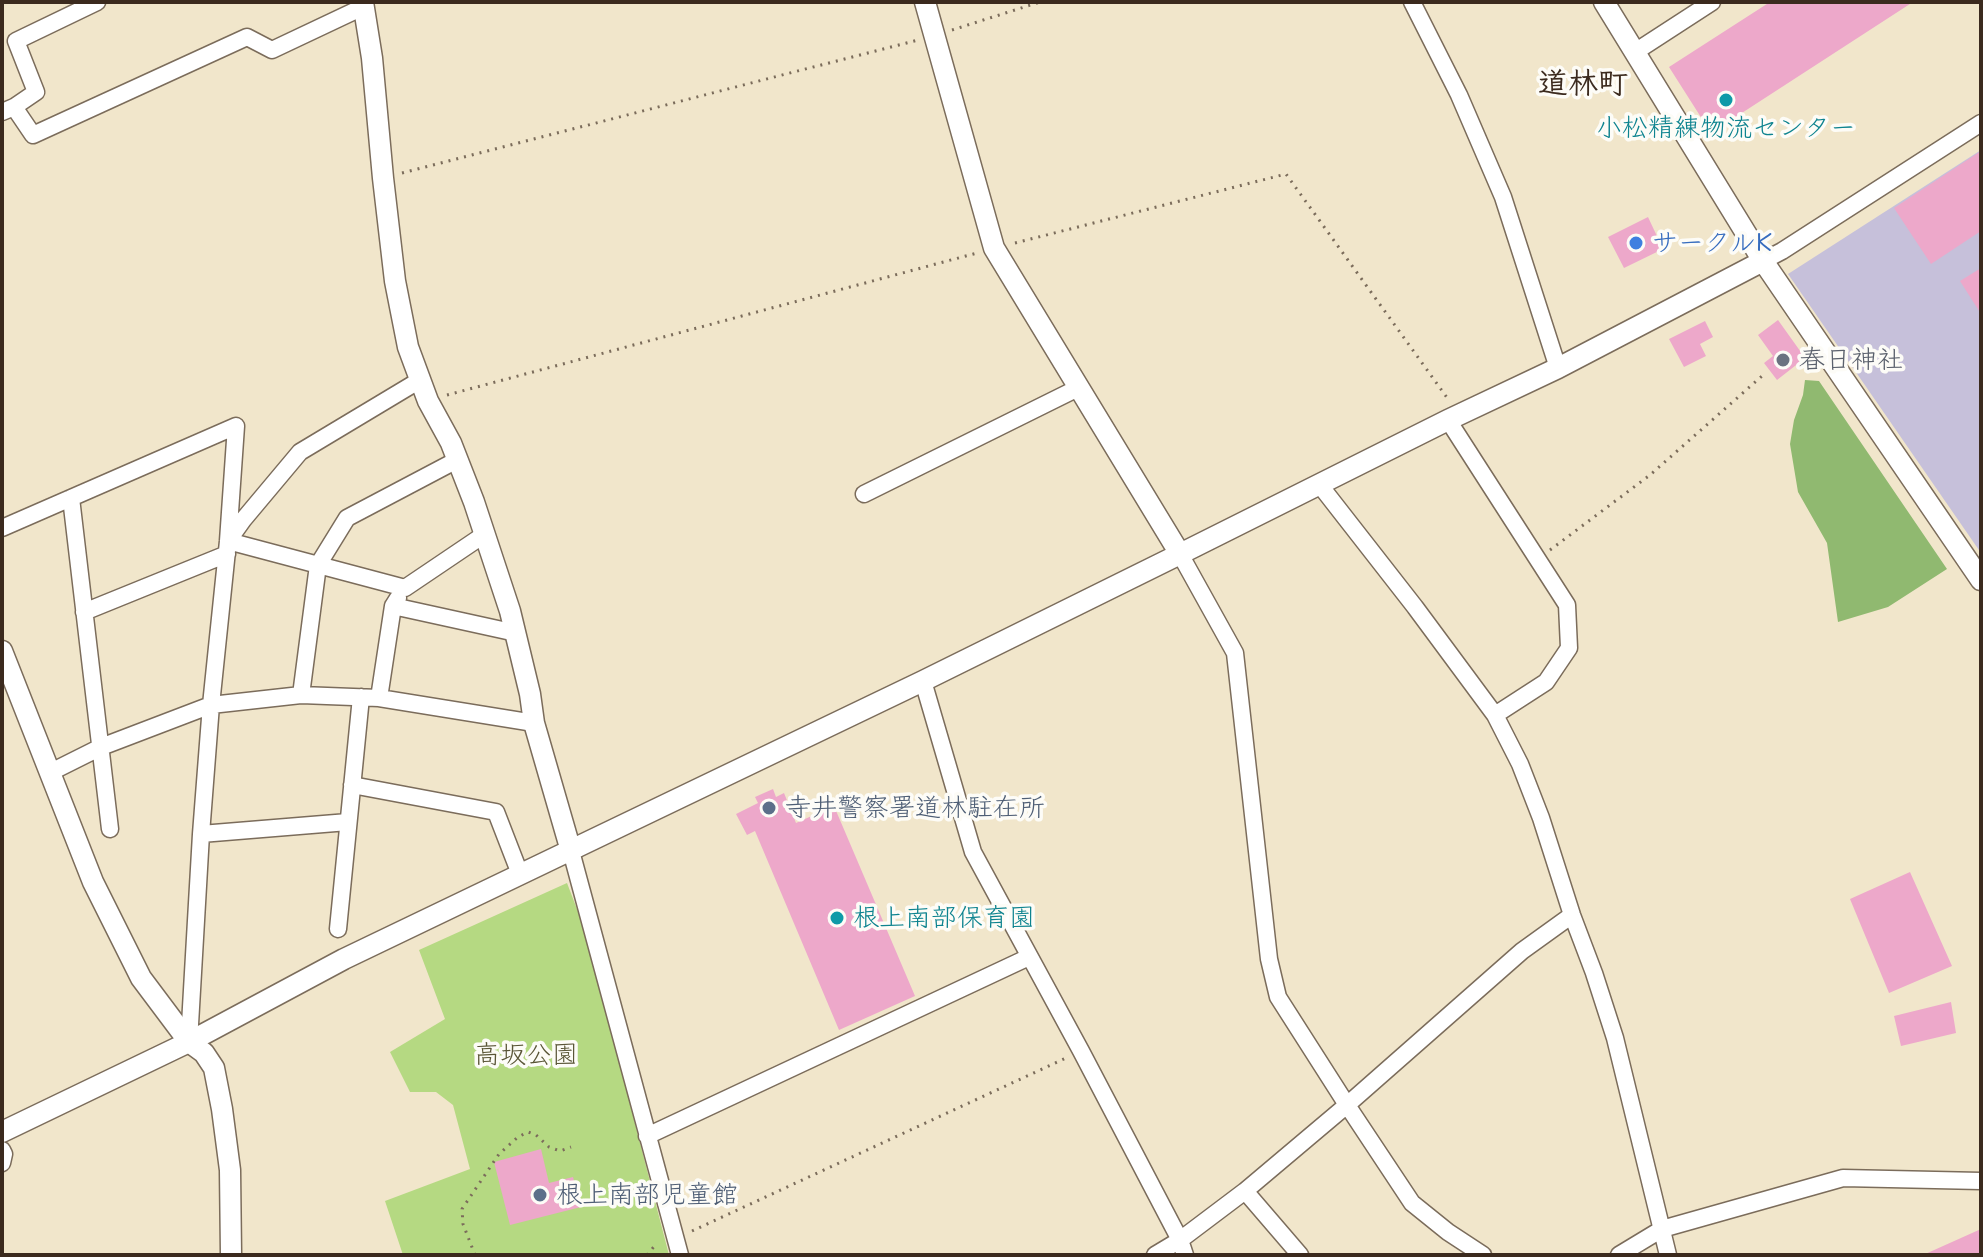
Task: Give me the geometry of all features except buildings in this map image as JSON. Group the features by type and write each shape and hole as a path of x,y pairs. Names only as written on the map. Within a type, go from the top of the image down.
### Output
{"street":[{"path":"97,2 16,41 36,92 8,109 33,135 247,37 272,50 363,4 372,58 395,281 408,347 428,401 451,443 510,611 534,723 597,941 673,1243"},
{"path":"925,2 994,248 1180,554 1235,653 1269,959 1278,997 1412,1203 1483,1255"},
{"path":"1412,2 1459,95 1503,197 1558,368"},
{"path":"1604,2 1763,261 1981,580"},
{"path":"1635,52 1712,2"},
{"path":"2,1132 189,1042 344,959 923,681 1453,417 1558,368 1782,251 1981,123"},
{"path":"227,548 243,520 300,452 420,380"},
{"path":"864,494 1080,387"},
{"path":"1453,417 1567,605 1569,648 1546,682 1495,715"},
{"path":"2,528 236,426 201,834 189,1042"},
{"path":"301,695 318,565 347,518 457,460"},
{"path":"1319,484 1495,715 1520,764 1615,1038 1668,1255"},
{"path":"71,498 110,829"},
{"path":"379,698 393,606 405,588 485,534"},
{"path":"84,612 227,548 318,565 405,588"},
{"path":"393,606 516,633"},
{"path":"2,651 93,882 141,978 189,1042 204,1053 214,1068 230,1170 231,1255"},
{"path":"923,681 973,852 1081,1051 1182,1248"},
{"path":"49,773 101,747 211,705 301,695 379,698 534,723"},
{"path":"338,929 361,697"},
{"path":"352,785 496,812 520,874"},
{"path":"201,834 348,822"},
{"path":"1155,1255 1182,1248 1522,951 1572,915"},
{"path":"647,1136 1029,957"},
{"path":"2,1150 2,1163"},
{"path":"1619,1255 1662,1229 1843,1178 1981,1181"},
{"path":"1245,1191 1300,1255"}],"path":[{"path":"383,178 934,35 1040,2"},
{"path":"428,401 994,248 1286,174 1453,417"},
{"path":"1537,560 1650,475 1762,376"},
{"path":"647,1255 1081,1051"},
{"path":"475,1255 463,1224 462,1209 499,1154 528,1132 560,1151 571,1147"}],"shaded area":[{"path":"1981,150 1981,553 1788,274"}],"green space":[{"path":"1805,380 1819,381 1947,569 1888,607 1838,622 1827,543 1798,492 1790,444"},
{"name":"高坂公園","path":"567,883 585,930 669,1255 403,1255 385,1201 470,1169 453,1105 436,1092 410,1092 390,1052 445,1019 419,950"}],"place":[{"name":"小松精練物流センター","path":"1726,100"},
{"name":"サークルK","path":"1636,243"},
{"name":"春日神社","path":"1783,360"},
{"name":"寺井警察署道林駐在所","path":"769,808"},
{"name":"根上南部保育園","path":"837,918"},
{"name":"根上南部児童館","path":"540,1195"}],"district":[{"name":"道林町","path":"1583,84"}]}
